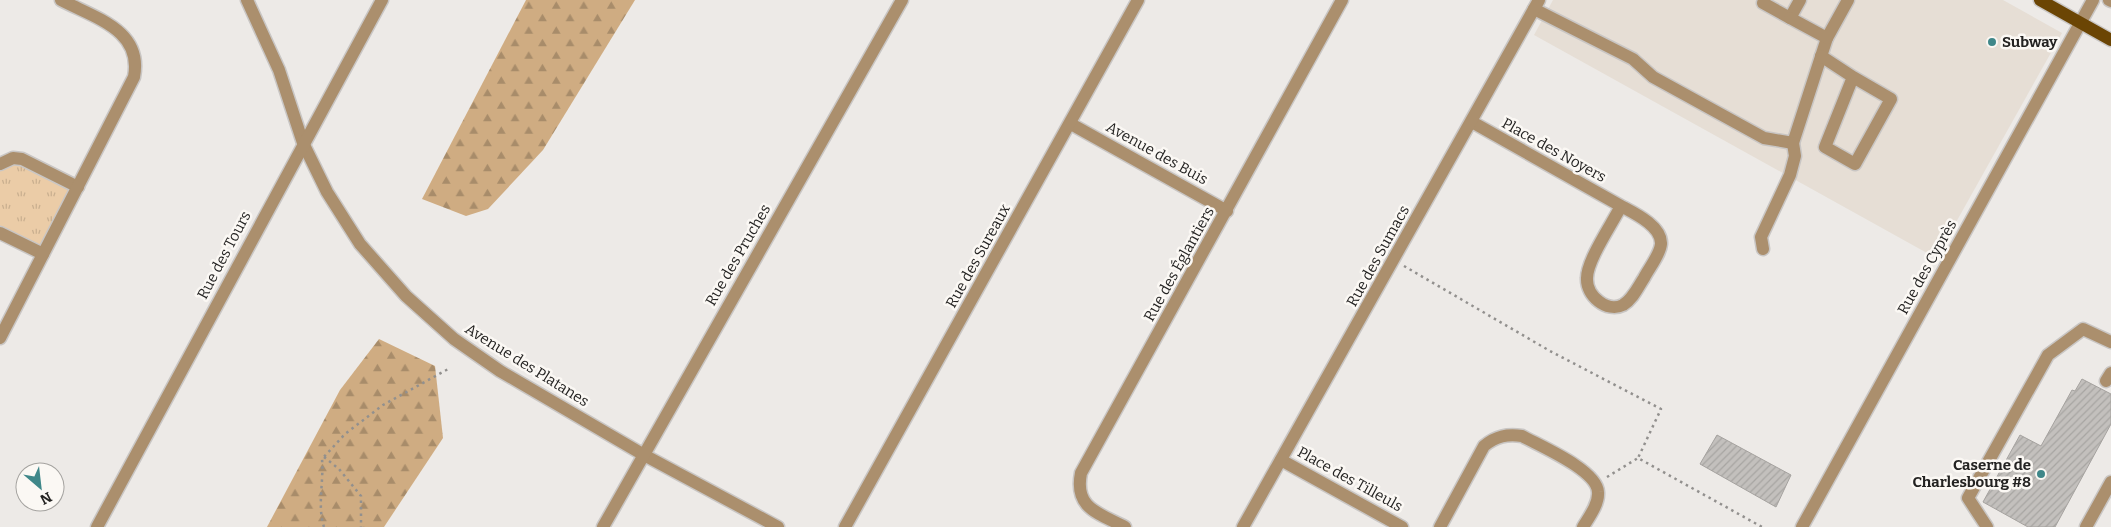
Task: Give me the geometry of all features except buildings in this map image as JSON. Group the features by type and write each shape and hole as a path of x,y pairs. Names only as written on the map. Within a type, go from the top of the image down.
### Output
{"main road":[{"path":"2040,0 2111,40"}],"street":[{"path":"0,338 134,77 136,63 134,50 128,40 118,30 61,0"},
{"name":"Avenue des Platanes","path":"247,0 278,70 303,143 326,192 360,244 406,296 454,339 500,371 644,455 778,527"},
{"name":"Rue des Tours","path":"97,527 382,0"},
{"name":"Rue des Pruches","path":"603,527 902,0"},
{"name":"Rue des Sureaux","path":"845,527 1071,124 1138,0"},
{"name":"Rue des Églantiers","path":"1125,527 1086,505 1081,497 1078,486 1081,473 1342,0"},
{"path":"1790,18 1800,0"},
{"path":"1763,249 1761,237 1790,174 1795,156 1793,143 1827,38 1848,0"},
{"name":"Rue des Cyprès","path":"1802,527 2093,0"},
{"path":"1761,1 1827,38"},
{"path":"1537,5 1633,59 1653,77 1764,138 1793,143"},
{"name":"Rue des Sumacs","path":"1243,527 1537,5"},
{"path":"1821,56 1891,99 1855,164 1825,147 1853,77"},
{"name":"Place des Noyers","path":"1472,122 1644,218 1657,233 1661,242 1658,254 1632,296 1623,305 1610,307 1598,301 1590,291 1586,280 1589,267 1621,206"},
{"name":"Avenue des Buis","path":"1071,124 1227,211"},
{"path":"0,164 13,158 22,159 78,187"},
{"path":"0,233 43,254"},
{"path":"1987,527 1968,498 2048,355 2083,329 2111,342"},
{"path":"1440,527 1484,446 1493,438 1504,435 1522,436 1586,472 1596,483 1598,492 1596,503 1583,527"},
{"name":"Place des Tilleuls","path":"1282,460 1402,527"},
{"path":"2086,527 2111,482"}],"path":[{"path":"1393,261 1550,351 1661,409 1638,458 1596,483"},
{"path":"324,527 321,498 322,459 345,434 383,405 450,368"},
{"path":"324,457 339,468 361,496 361,527"},
{"path":"1638,458 1762,527"}],"shaded area":[{"path":"1553,0 2003,0 2062,33 1936,258 1534,35"}],"green space":[{"path":"526,0 635,0 543,150 488,209 466,216 422,199"},
{"path":"13,158 78,187 43,254 0,233 0,164"},
{"path":"379,339 435,366 443,438 384,527 267,527 340,390"}],"place":[{"name":"Subway","path":"1992,42"},
{"name":"Caserne de Charlesbourg #8","path":"2041,474"}]}
